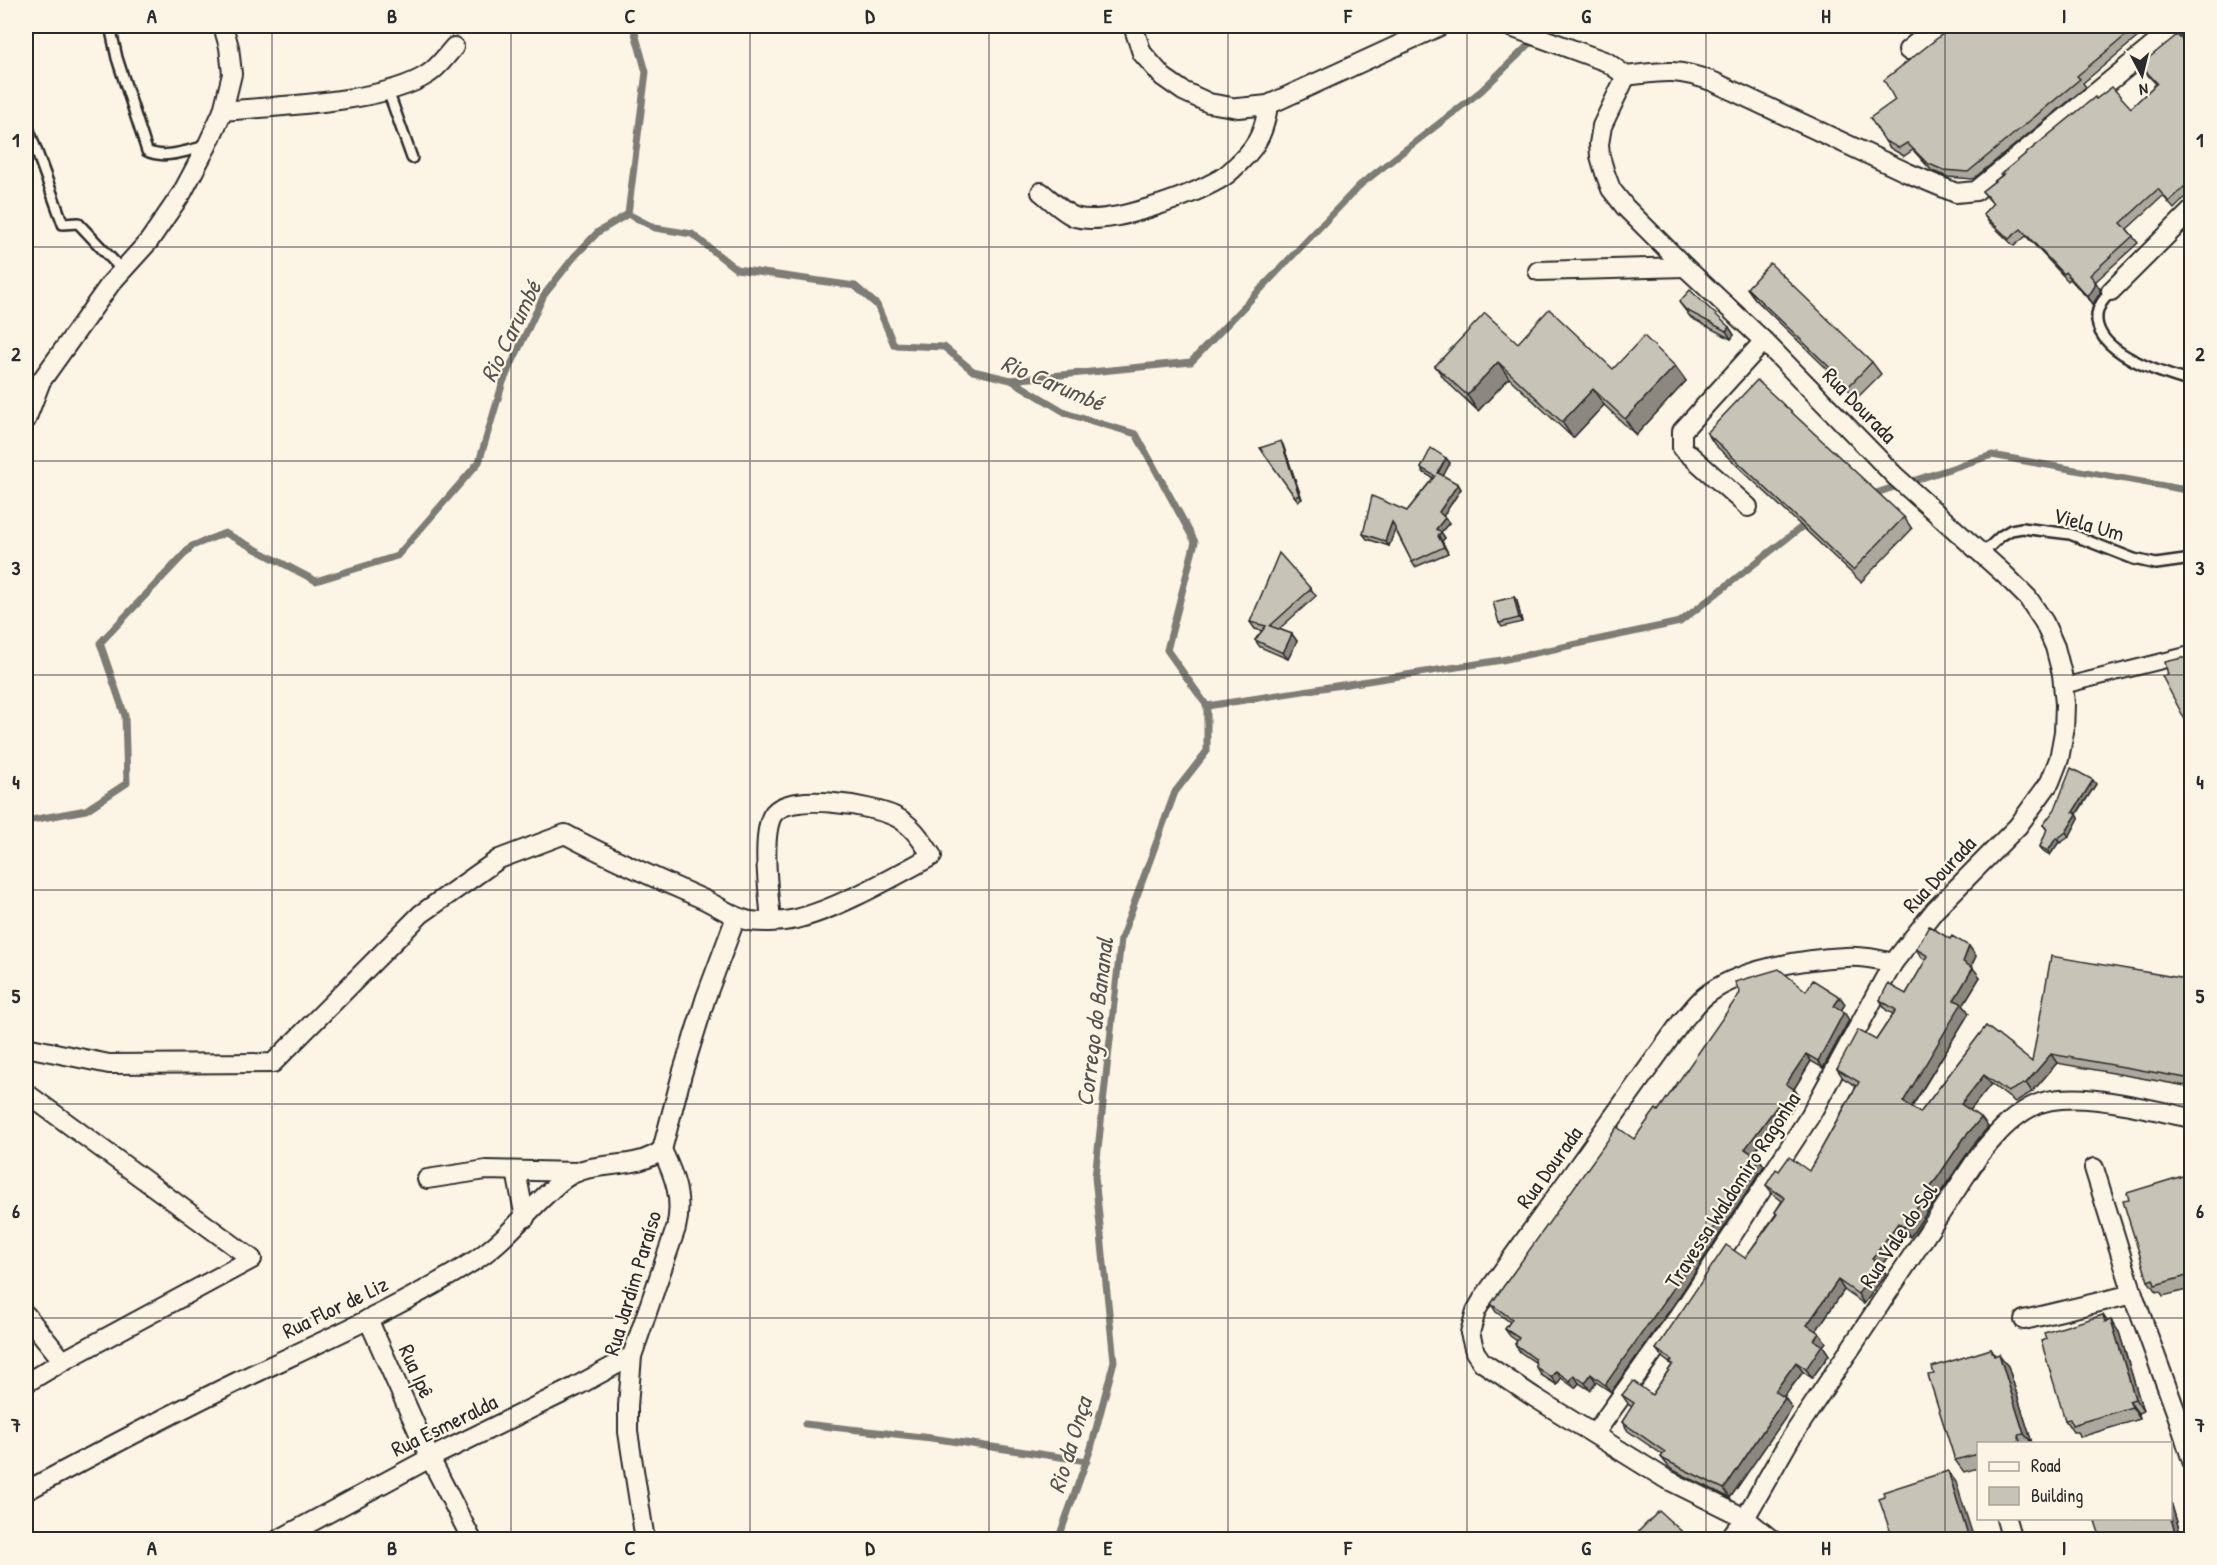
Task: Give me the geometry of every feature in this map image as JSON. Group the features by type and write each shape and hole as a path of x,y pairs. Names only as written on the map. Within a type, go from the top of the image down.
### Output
{"street":[{"path":"26,420 31,391 41,381 111,283 149,241 182,193 207,146 223,111 232,74 229,47 223,26"},
{"path":"1133,26 1142,53 1163,76 1183,91 1209,103 1238,108 1268,105 1440,26"},
{"path":"1508,26 1607,62 1626,75 1668,71 1689,73 1714,82 1956,194 1976,191 2177,26"},
{"path":"1908,50 1937,26"},
{"path":"223,111 343,99 396,89 429,74 454,47"},
{"name":"Rua Dourada","path":"1626,75 1602,126 1599,144 1600,156 1611,189 1625,207 1764,341 1895,476 1983,554 2028,598 2044,622 2055,647 2065,704 2064,732 2059,759 2050,782 2018,826 1935,910 1893,963 1870,958 1848,957 1792,965 1758,972 1726,983 1704,997 1682,1021 1484,1298 1473,1317 1470,1333 1471,1344 1478,1357 1534,1397 1666,1479 1745,1518 1772,1539"},
{"path":"1041,192 1074,216 1092,218 1120,217 1164,203 1221,179 1243,159 1264,130 1268,105"},
{"path":"2111,291 2192,210"},
{"path":"1538,271 1685,267"},
{"path":"1748,507 1682,448 1682,431 1764,341"},
{"path":"2063,686 2186,655 2192,656"},
{"path":"26,1047 109,1064 273,1063 422,915 499,859 565,834 606,856 705,900 736,917 752,921 771,921 795,920 886,880 932,856 913,830 895,817 868,808 818,802 794,803 781,807 773,815 769,828 768,883 771,921"},
{"path":"657,1154 706,998 736,917"},
{"name":"Travessa Waldomiro Ragonha","path":"1595,1433 1684,1309 1810,1116 1893,963"},
{"path":"26,1093 252,1259 26,1383"},
{"name":"Rua Vale do Sol","path":"1728,1539 1745,1518 1789,1441 1980,1154 2013,1118 2032,1106 2055,1100 2078,1098 2192,1118"},
{"name":"Rua Flor de Liz","path":"26,1491 177,1411 368,1319 480,1257 502,1240 564,1179 577,1172 657,1154"},
{"name":"Rua Jardim Paraíso","path":"645,1539 628,1432 632,1356 680,1211 679,1192 673,1171 657,1154"},
{"path":"2094,1168 2133,1293 2186,1421 2192,1461"},
{"path":"427,1179 486,1170 577,1172"},
{"path":"516,1171 525,1218"},
{"path":"2024,1320 2133,1293"},
{"path":"26,1315 63,1361"},
{"name":"Rua Ipê","path":"368,1319 430,1458 472,1539"},
{"name":"Rua Esmeralda","path":"278,1539 430,1458 575,1387 632,1356"},
{"path":"2006,1520 2012,1539"}],"lane":[{"path":"110,26 117,58 147,151 155,155 163,155 207,146"},
{"path":"388,91 412,158"},
{"path":"26,122 63,225 78,223 122,270"},
{"path":"2111,291 2100,304 2097,314 2099,329 2111,345 2132,360 2158,373 2192,382"},
{"name":"Viela Um","path":"1983,554 2001,536 2011,530 2022,528 2081,537 2148,562 2167,564 2192,559"}],"building":[{"path":"1953,26 2137,26 2077,76 2080,79 1968,172 1943,170 1927,163 1907,143 1899,148 1885,141 1870,118 1895,100 1884,80"},
{"path":"2177,35 2192,50 2192,175 2185,186 2169,202 2158,189 2121,223 2133,236 2090,275 2095,281 2095,286 2088,297 2021,229 2009,239 1983,214 1993,203 1982,191 2095,97 2096,99 2112,87 2131,108 2157,83 2140,65"},
{"path":"1770,263 1872,362 1849,386 1747,288"},
{"path":"1690,290 1729,327 1726,331 1686,310 1679,302"},
{"path":"1549,309 1613,369 1644,336 1675,366 1625,419 1593,389 1562,422 1498,362 1467,395 1435,366 1485,313 1518,343"},
{"path":"1757,380 1904,517 1853,570 1707,433"},
{"path":"1281,441 1299,495 1295,497 1260,448"},
{"path":"1431,448 1446,458 1438,473 1458,484 1439,512 1445,518 1436,529 1441,532 1438,536 1444,547 1412,562 1392,522 1385,541 1363,534 1372,496 1407,511 1435,476 1421,468"},
{"path":"1279,553 1311,589 1270,626 1292,634 1283,653 1255,640 1266,626 1250,622"},
{"path":"1514,597 1519,618 1499,623 1493,602"},
{"path":"2192,657 2192,733 2162,676 2168,675 2165,662"},
{"path":"2071,768 2093,780 2073,812 2077,814 2066,832 2056,838 2048,851 2040,847 2047,829 2043,825 2055,809"},
{"path":"1929,926 1950,939 1952,936 1969,946 1963,962 1973,968 1954,1000 1962,1003 1903,1102 1920,1113 1986,1026 2032,1062 2051,956 2192,980 2192,1079 2051,1054 2026,1083 2008,1092 1984,1075 1961,1104 1981,1118 1964,1138 1904,1227 1898,1223 1872,1259 1880,1264 1858,1294 1838,1280 1807,1325 1819,1333 1814,1340 1822,1345 1806,1369 1796,1362 1775,1391 1785,1398 1724,1489 1665,1460 1661,1457 1665,1452 1622,1422 1634,1403 1622,1395 1633,1381 1652,1395 1673,1364 1670,1362 1672,1360 1656,1349 1726,1245 1745,1258 1777,1214 1775,1212 1785,1198 1766,1185 1776,1169 1779,1171 1789,1157 1809,1171 1859,1082 1837,1069 1858,1030 1876,1040 1896,1010 1880,1000 1888,984 1906,994 1928,956 1916,949"},
{"path":"1779,969 1806,991 1813,980 1840,997 1834,1006 1844,1012 1818,1061 1806,1054 1786,1084 1794,1089 1785,1105 1780,1102 1745,1149 1759,1158 1669,1295 1605,1385 1591,1374 1585,1383 1574,1375 1570,1381 1556,1371 1551,1377 1536,1367 1535,1359 1515,1344 1519,1338 1505,1329 1512,1319 1491,1304 1617,1127 1634,1139 1656,1109 1658,1111 1740,993 1735,982"},
{"path":"2186,1175 2189,1182 2192,1181 2192,1290 2187,1276 2155,1285 2153,1279 2148,1281 2123,1201 2129,1200 2127,1193"},
{"path":"2103,1315 2105,1322 2111,1320 2135,1399 2129,1401 2132,1407 2072,1425 2070,1419 2065,1420 2041,1341 2046,1339 2044,1333"},
{"path":"1991,1349 1994,1356 1999,1354 2024,1434 2018,1435 2020,1441 1977,1442 1977,1454 1955,1460 1928,1375 1934,1374 1932,1367"},
{"path":"1948,1471 1969,1539 1893,1539 1879,1499 1885,1497 1883,1492"},
{"path":"1659,1511 1689,1538 1631,1539"},
{"path":"2095,1520 2171,1520 2176,1536 2170,1537 2171,1539 2101,1539"}],"waterway":[{"path":"628,214 646,72 633,26"},
{"path":"1011,380 1191,362 1360,185 1481,91 1548,26"},
{"name":"Rio Carumbé","path":"26,821 86,810 127,783 125,716 100,643 192,546 225,533 316,581 397,556 479,462 503,382 544,295 574,257 598,232 628,214 655,228 692,234 736,269 855,286 877,305 894,345 944,347 973,371 1011,380 1068,414 1136,434 1195,542 1167,650 1207,706"},
{"path":"1870,495 1992,455 2192,491"},
{"path":"1207,706 1502,660 1680,622 1808,522"},
{"name":"Corrego do Bananal","path":"1058,1540 1091,1448 1114,1361 1095,1177 1121,939 1175,792 1207,751 1207,706"},
{"name":"Rio da Onça","path":"805,1424 931,1438 1087,1461"}]}
